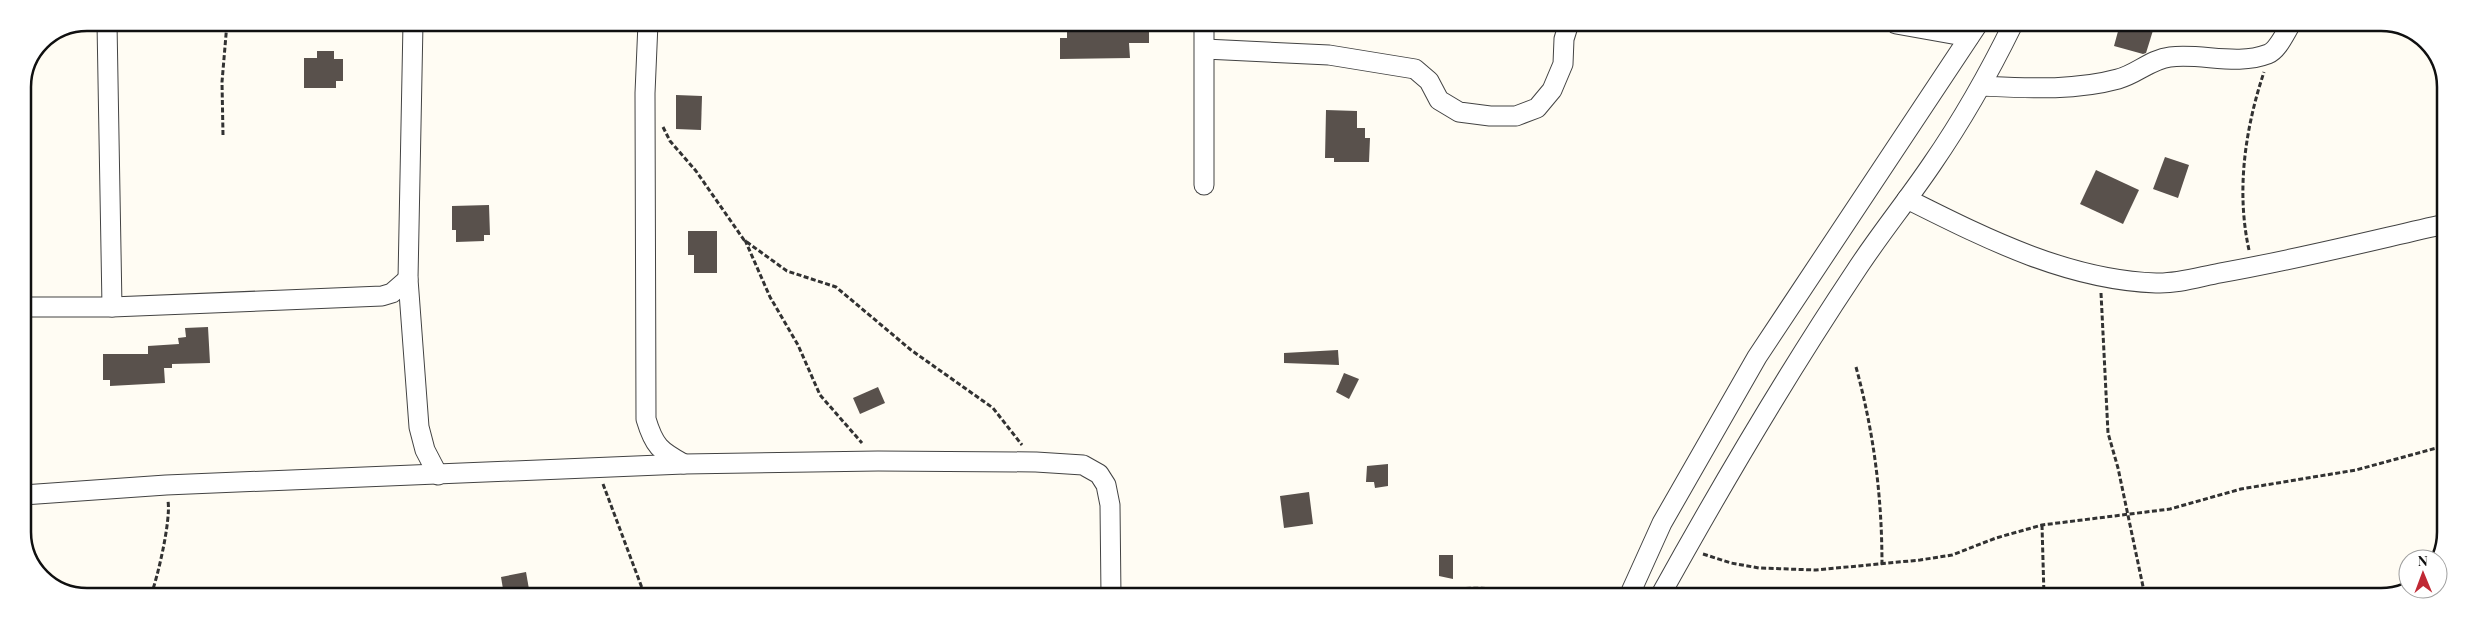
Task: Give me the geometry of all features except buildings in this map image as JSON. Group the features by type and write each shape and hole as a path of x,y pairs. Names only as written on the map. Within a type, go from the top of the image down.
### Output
{"street":[{"path":"107,31 112,307"},
{"path":"413,31 408,278 419,427 425,450 438,475"},
{"path":"648,31 645,94 646,419 653,442 663,453 684,464"},
{"path":"1204,31 1204,185"},
{"path":"1205,49 1329,55 1414,68 1429,81 1439,100 1459,112 1490,116 1516,116 1537,108 1552,90 1563,64 1564,39 1567,31"},
{"path":"1633,588 1662,523 1757,357 1972,31"},
{"path":"1664,588 1687,546 1828,313 1882,233 1907,200 1982,86 2010,31"},
{"path":"1982,86 2067,87 2104,83 2128,76 2147,65 2168,57 2188,55 2228,59 2250,58 2271,53 2285,31"},
{"path":"1907,200 1963,228 2029,256 2100,275 2159,283 2252,268 2437,226"},
{"path":"31,307 112,307 382,296 392,292 408,278"},
{"path":"31,494 166,485 684,464 878,461 1036,462 1083,465 1099,474 1106,484 1110,505 1111,588"}],"path":[{"path":"223,135 222,82 226,31"},
{"path":"2252,268 2244,226 2244,170 2252,109 2271,53"},
{"path":"662,125 670,141 696,171 744,240 770,298 798,345 820,395 878,461"},
{"path":"744,240 786,271 836,287 911,350 992,408 1036,462"},
{"path":"2100,275 2108,433 2118,468 2143,588"},
{"path":"1856,367 1869,415 1877,464 1882,518 1882,565"},
{"path":"1687,546 1722,560 1759,568 1816,570 1882,565 1952,555 1996,538 2042,525 2170,509 2275,481 2356,470 2437,448"},
{"path":"597,468 642,588"},
{"path":"153,588 170,508 166,485"},
{"path":"2042,525 2044,588"}]}
